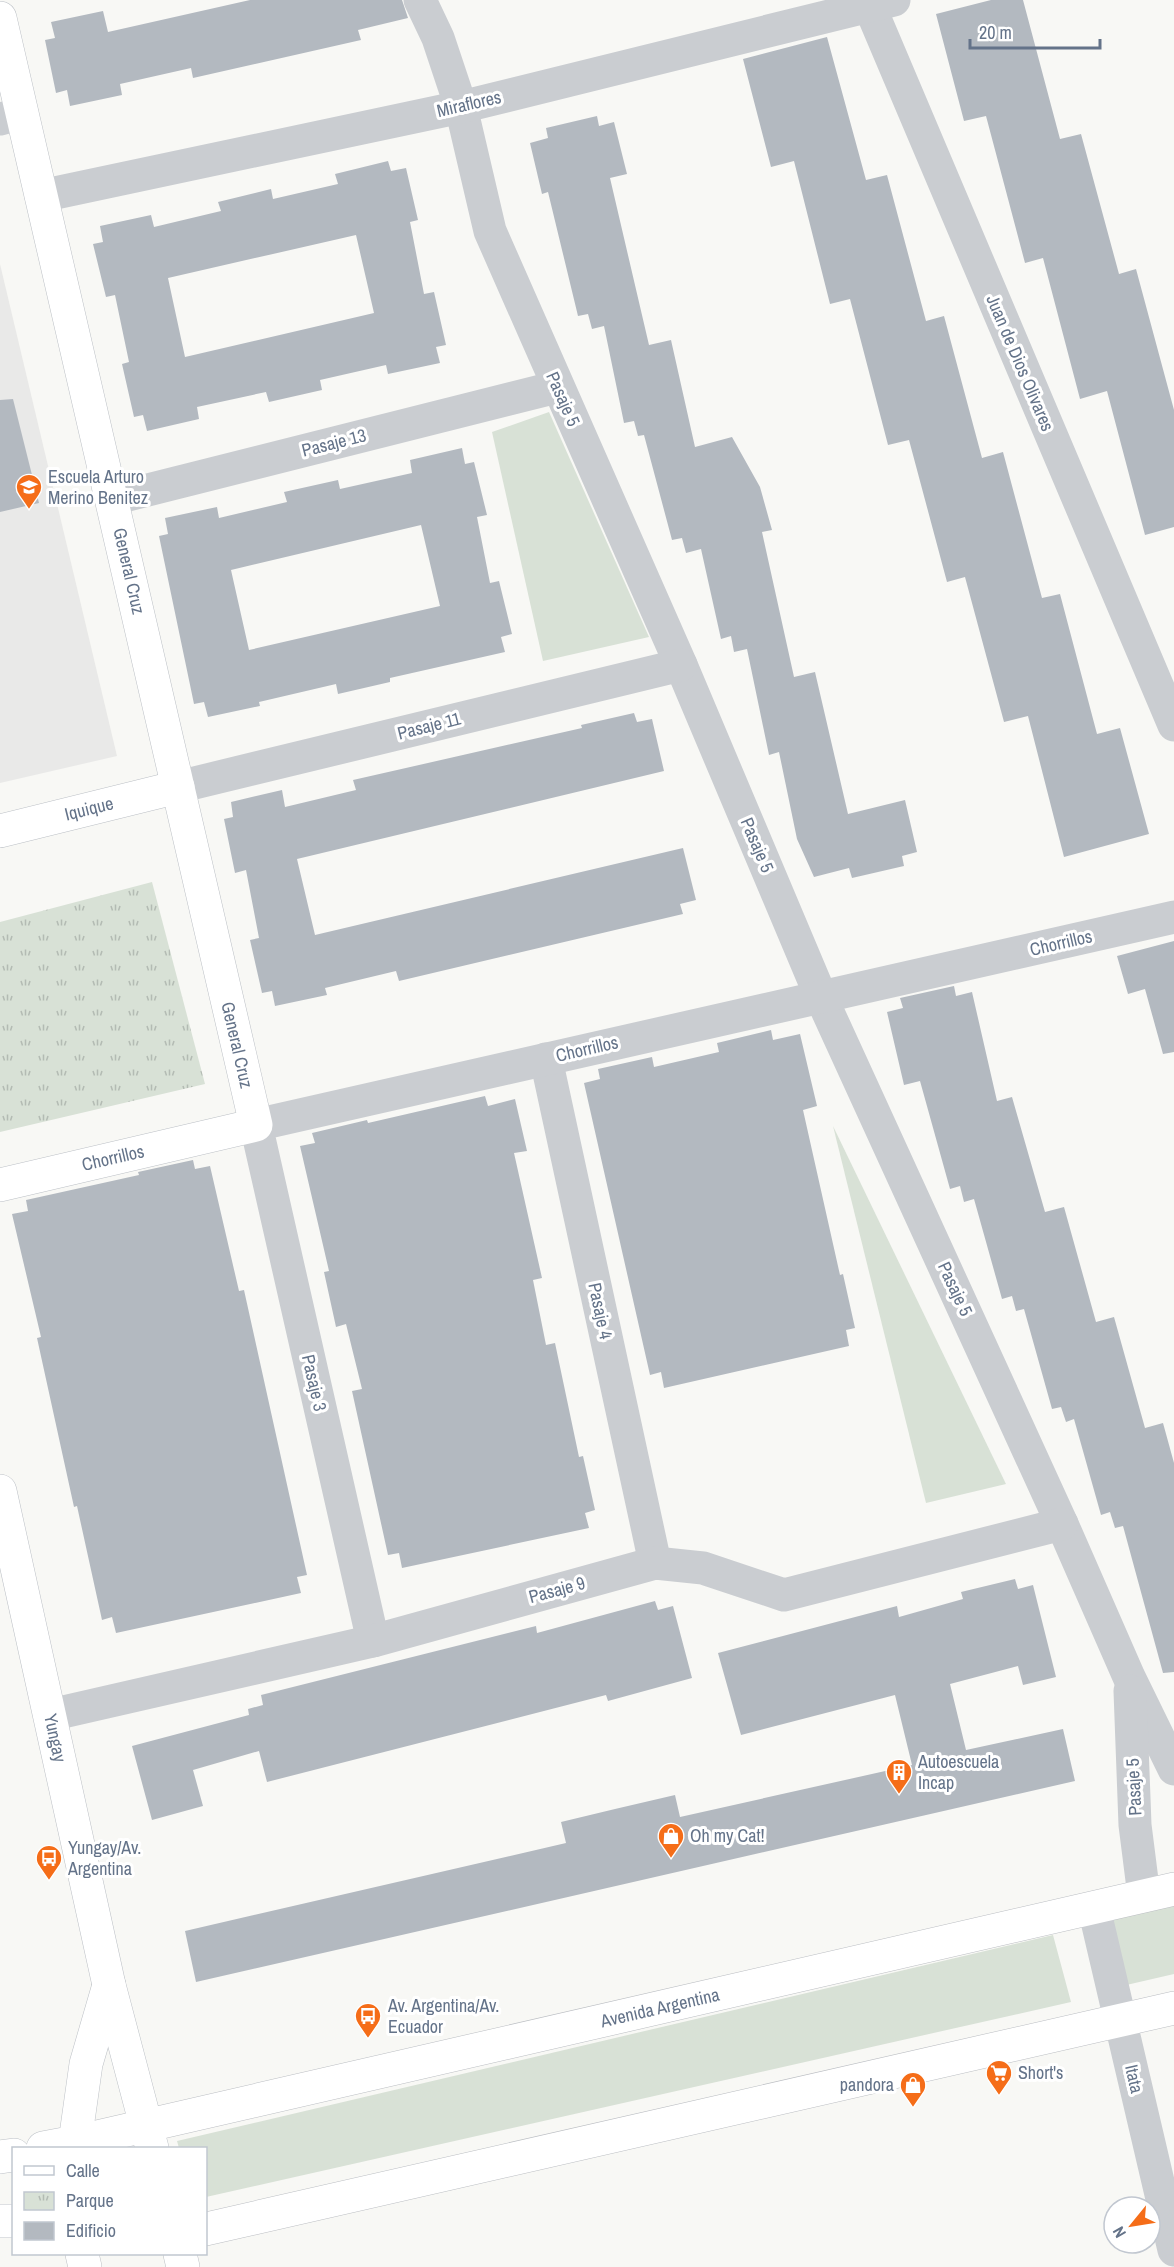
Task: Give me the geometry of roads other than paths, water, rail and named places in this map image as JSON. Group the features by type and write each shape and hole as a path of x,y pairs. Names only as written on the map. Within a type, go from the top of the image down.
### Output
{"street":[{"name":"Pasaje 5","path":"420,0 438,38 461,107 490,231 681,664 821,997 1062,1524 1129,1677 1174,1769"},
{"name":"Miraflores","path":"41,196 461,107 876,2"},
{"name":"Juan de Dios Olivares","path":"876,2 1174,725"},
{"name":"General Cruz","path":"0,18 11,116 41,196 256,1125"},
{"name":"Pasaje 13","path":"112,499 557,387"},
{"name":"Pasaje 11","path":"178,787 681,664"},
{"name":"Iquique","path":"0,831 178,787"},
{"name":"Chorrillos","path":"0,1185 1174,917"},
{"name":"Pasaje 4","path":"546,1059 655,1563"},
{"name":"Pasaje 3","path":"256,1125 373,1641"},
{"name":"Yungay","path":"0,1491 109,1985 149,2138"},
{"name":"Pasaje 9","path":"50,1714 373,1641 655,1563 703,1568 784,1595 1062,1524"},
{"name":"Pasaje 5","path":"1129,1677 1135,1825 1159,1893"},
{"name":"Avenida Argentina","path":"54,2147 149,2138 1159,1893"},
{"name":"Itata","path":"1094,1908 1174,2250"},
{"name":"Yungay","path":"75,2145 86,2064 109,1985"},
{"path":"207,2229 1174,2008"}],"place":[{"name":"Escuela Arturo Merino Benitez","path":"29,510"},
{"name":"Autoescuela Incap","path":"899,1795"},
{"name":"Oh my Cat!","path":"671,1859"},
{"name":"Yungay/Av. Argentina","path":"49,1881"},
{"name":"Av. Argentina/Av. Ecuador","path":"368,2039"},
{"name":"Short's","path":"999,2096"},
{"name":"pandora","path":"913,2108"}]}
